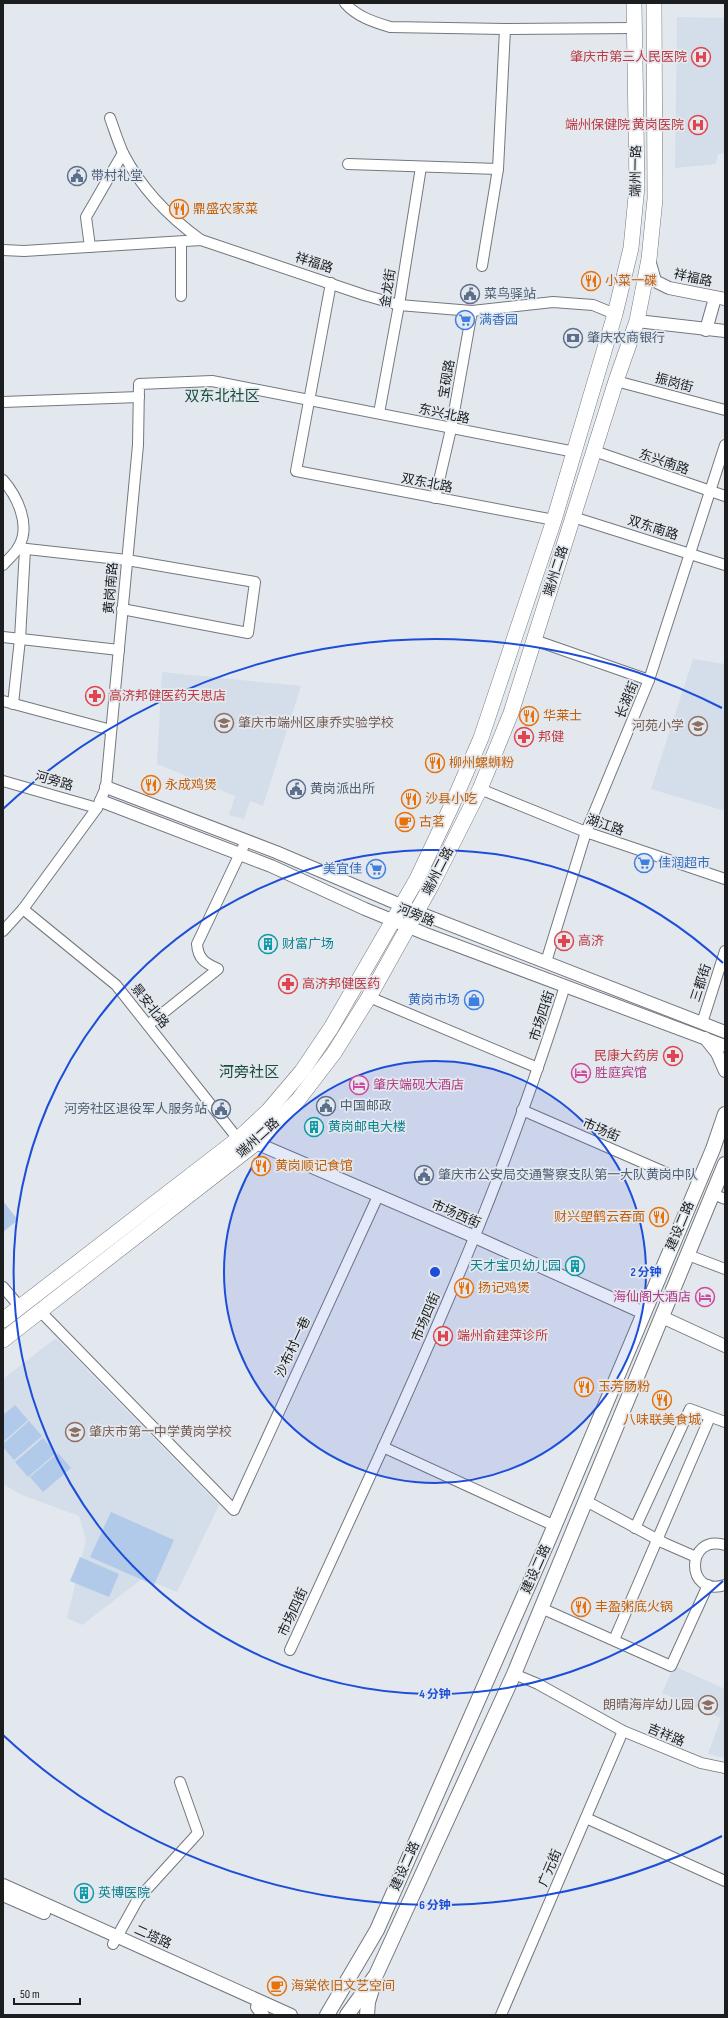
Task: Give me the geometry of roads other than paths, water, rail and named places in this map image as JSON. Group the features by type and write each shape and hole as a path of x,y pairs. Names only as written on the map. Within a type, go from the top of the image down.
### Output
{"main road":[{"name":"端州一路","path":"615,314 631,248 637,186 634,3"},
{"name":"端州一路","path":"649,259 655,198 654,3"},
{"name":"端州二路","path":"3,1340 256,1143 298,1100 329,1059 369,997 431,886 480,789 511,713 616,381 637,321 649,259"},
{"name":"端州二路","path":"3,1320 238,1139 268,1111 302,1071 331,1028 367,963 417,879 451,807 480,738 554,520 615,314"},
{"path":"417,879 431,886"},
{"path":"367,963 382,972"},
{"name":"建设二路","path":"327,2015 377,1930 555,1526 644,1313 719,1151 725,1114"},
{"name":"建设二路","path":"347,2015 376,1975 514,1674 688,1254 719,1196 725,1164"},
{"path":"377,1930 380,1936 386,1940 392,1940"},
{"path":"367,2015 368,2002 376,1975"}],"street":[{"path":"345,3 360,15 374,22 390,26 505,29 634,28"},
{"path":"482,266 498,169 505,29"},
{"path":"110,118 123,153 149,193 177,222 201,240"},
{"path":"90,247 86,218 123,153"},
{"path":"348,164 498,169"},
{"name":"金龙街","path":"379,413 399,305 421,167"},
{"name":"祥福路","path":"3,250 24,251 201,240 399,305 472,311 554,302 593,305 615,314"},
{"path":"181,242 181,296"},
{"name":"祥福路","path":"649,259 655,281 669,288 720,298"},
{"path":"309,400 330,283"},
{"path":"706,330 720,298"},
{"name":"宝砚路","path":"435,498 451,429 472,311"},
{"path":"637,321 725,332"},
{"name":"黄岗南路","path":"3,931 23,909 99,804 106,787 138,445 139,384 212,381 309,400"},
{"name":"振岗街","path":"616,381 725,410"},
{"path":"3,402 139,397"},
{"name":"东兴北路","path":"309,400 379,413 451,429 575,452"},
{"name":"双东北路","path":"309,400 296,472 554,520"},
{"name":"长湖街","path":"546,962 586,832 649,680 725,445"},
{"name":"东兴南路","path":"594,451 725,496"},
{"path":"3,480 12,492 20,508 22,524 20,639 14,704"},
{"name":"双东南路","path":"573,516 725,565"},
{"path":"3,565 21,549 127,560 255,582 248,634 122,609"},
{"path":"3,637 119,650"},
{"path":"534,640 649,680"},
{"path":"3,701 111,730"},
{"name":"河旁路","path":"3,781 99,804 240,854 392,921 725,1046"},
{"name":"河旁路","path":"106,787 246,841 417,912 725,1032"},
{"name":"湖江路","path":"480,789 586,832 725,879"},
{"path":"148,1025 218,969 204,962 200,957 197,944 246,841"},
{"name":"景安北路","path":"23,909 116,985 238,1139"},
{"name":"三都街","path":"702,1023 725,951"},
{"name":"市场四街","path":"290,1650 383,1447 474,1237 538,1068 565,986"},
{"path":"369,997 538,1068"},
{"path":"704,1037 717,1053 725,1071"},
{"name":"市场街","path":"522,1110 669,1174"},
{"name":"市场西街","path":"256,1143 474,1237 644,1313"},
{"name":"沙布村一巷","path":"40,1311 234,1510 378,1196"},
{"path":"688,1254 725,1269"},
{"path":"3,1287 20,1307"},
{"path":"662,1317 725,1346"},
{"path":"635,1528 690,1408 725,1422"},
{"path":"614,1640 710,1417"},
{"path":"383,1447 555,1526"},
{"path":"586,1501 657,1540 696,1557"},
{"path":"725,1544 711,1544 699,1551 696,1557 695,1572 699,1579 708,1585 719,1587 725,1585"},
{"path":"541,1608 671,1666 708,1585"},
{"name":"吉祥路","path":"514,1674 538,1684 623,1731 702,1763 725,1768"},
{"name":"广元街","path":"501,2015 623,1731"},
{"path":"115,1940 138,1899 198,1833 180,1782"},
{"path":"586,1818 725,1881"},
{"name":"二塔路","path":"3,1885 260,2011 273,2015"},
{"name":"二塔路","path":"3,1895 115,1940 291,2015"}],"place":[{"name":"肇庆市第三人民医院","path":"701,57"},
{"name":"端州保健院 黄岗医院","path":"698,125"},
{"name":"带村礼堂","path":"77,176"},
{"name":"鼎盛农家菜","path":"179,209"},
{"name":"小菜一碟","path":"591,281"},
{"name":"菜鸟驿站","path":"470,294"},
{"name":"满香园","path":"465,320"},
{"name":"肇庆农商银行","path":"573,338"},
{"name":"高济邦健医药天思店","path":"95,696"},
{"name":"华莱士","path":"529,716"},
{"name":"肇庆市端州区康乔实验学校","path":"224,723"},
{"name":"河苑小学","path":"698,726"},
{"name":"邦健","path":"524,737"},
{"name":"柳州螺蛳粉","path":"435,763"},
{"name":"永成鸡煲","path":"151,785"},
{"name":"黄岗派出所","path":"296,789"},
{"name":"沙县小吃","path":"411,799"},
{"name":"古茗","path":"405,822"},
{"name":"佳润超市","path":"644,863"},
{"name":"美宜佳","path":"376,869"},
{"name":"高济","path":"564,941"},
{"name":"财富广场","path":"268,944"},
{"name":"高济邦健医药","path":"288,984"},
{"name":"黄岗市场","path":"474,1000"},
{"name":"民康大药房","path":"673,1056"},
{"name":"胜庭宾馆","path":"581,1073"},
{"name":"肇庆端砚大酒店","path":"359,1085"},
{"name":"中国邮政","path":"326,1106"},
{"name":"河旁社区退役军人服务站","path":"221,1109"},
{"name":"黄岗邮电大楼","path":"314,1127"},
{"name":"黄岗顺记食馆","path":"261,1166"},
{"name":"肇庆市公安局交通警察支队第一大队黄岗中队","path":"424,1175"},
{"name":"财兴塱鹤云吞面","path":"659,1217"},
{"name":"天才宝贝幼儿园","path":"575,1266"},
{"name":"扬记鸡煲","path":"464,1288"},
{"name":"海仙阁大酒店","path":"705,1297"},
{"name":"端州俞建萍诊所","path":"443,1336"},
{"name":"玉芳肠粉","path":"584,1387"},
{"name":"八味联美食城","path":"662,1400"},
{"name":"肇庆市第一中学黄岗学校","path":"75,1432"},
{"name":"丰盈粥底火锅","path":"581,1607"},
{"name":"朗晴海岸幼儿园","path":"708,1705"},
{"name":"英博医院","path":"84,1893"},
{"name":"海棠依旧文艺空间","path":"277,1986"}],"district":[{"name":"双东北社区","path":"222,396"},
{"name":"河旁社区","path":"249,1072"}]}
